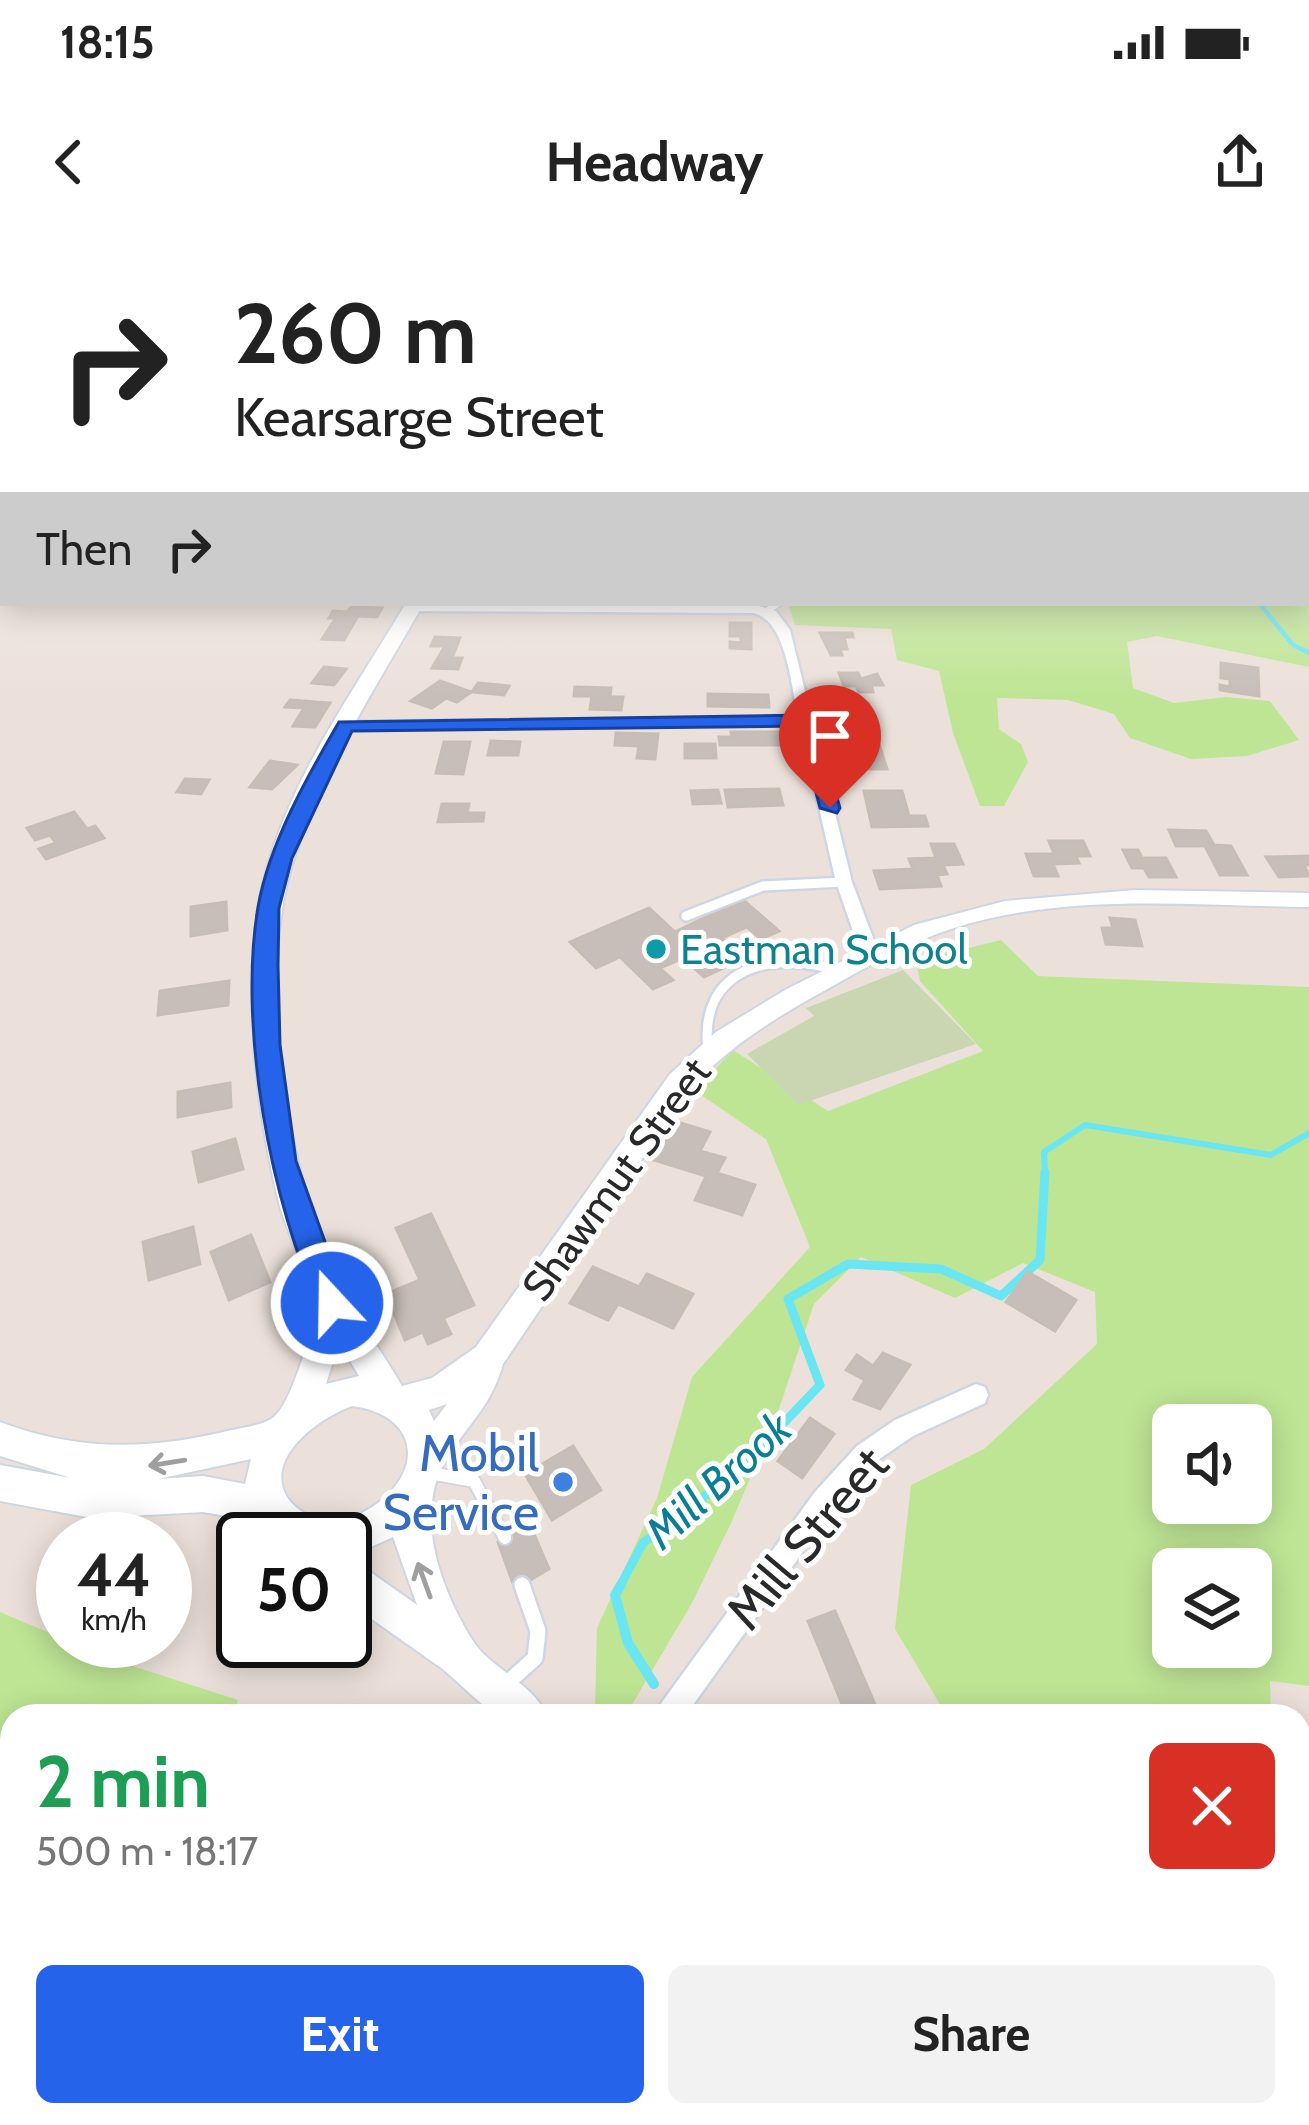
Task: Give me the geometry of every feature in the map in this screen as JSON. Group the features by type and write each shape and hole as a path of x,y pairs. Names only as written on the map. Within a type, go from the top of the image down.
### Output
{"main road":[{"path":"414,606 345,726 282,858 268,908 268,1045 282,1161 332,1303 353,1329 394,1401 421,1431 412,1548 458,1655"},
{"name":"Shawmut Street","path":"372,1530 391,1519 478,1392 488,1358 680,1081 708,1050 749,1020 869,954 958,919 1047,902 1309,900"},
{"path":"273,1512 265,1466 317,1363 332,1303"},
{"name":"Shawmut Street","path":"394,1401 441,1391 488,1358"},
{"path":"0,1439 58,1460 123,1467 183,1460 287,1425 317,1402 342,1393 368,1392 394,1401"},
{"path":"0,1484 92,1500 203,1495 269,1506"},
{"path":"372,1597 458,1655 512,1704"}],"street":[{"path":"414,606 772,610 784,631 844,883 869,954"},
{"path":"345,726 806,721"},
{"name":"Mill Street","path":"676,1704 824,1501 866,1454 904,1428 976,1395"}],"lane":[{"path":"686,916 763,886 844,883"},
{"path":"708,1050 700,1025 707,1001 736,977 796,958 839,971"},
{"path":"419,1478 475,1480 506,1538"},
{"path":"512,1704 535,1658 538,1631 522,1584"}],"green space":[{"path":"1309,606 1309,667 1157,636 1127,642 1133,688 1174,703 1226,697 1270,701 1299,740 1247,756 1191,759 1130,738 1114,714 1068,700 997,698 999,729 1021,744 1028,762 1004,806 980,806 953,733 939,671 897,660 891,629 795,625 789,607"},
{"path":"1001,940 1038,976 1309,987 1309,1686 1270,1681 1271,1704 940,1704 895,1629 911,1485 984,1449 1097,1344 1095,1292 1023,1263 955,1298 861,1257 814,1304 777,1415 732,1521 692,1603 632,1704 595,1704 597,1628 657,1498 692,1377 810,1247 766,1139 695,1091 733,1050 828,1111 983,1051 920,981 916,961"},
{"path":"903,970 976,1044 798,1105 747,1054 814,1016 806,1008"},
{"path":"0,1612 36,1627 36,1668 139,1668 238,1700 237,1704 0,1704"}],"building":[{"path":"351,607 382,608 377,617 358,616 344,640 322,639 336,618 329,618 333,611 347,612"},
{"path":"730,623 751,623 751,649 730,648 730,642 741,643 741,636 730,636"},
{"path":"820,633 852,633 853,637 844,637 847,649 840,649 842,655 831,655"},
{"path":"435,637 460,638 452,658 462,658 458,669 432,668 445,646 431,646"},
{"path":"1221,663 1258,668 1259,696 1220,690 1220,685 1230,687 1230,679 1221,678"},
{"path":"324,667 346,669 334,685 312,683"},
{"path":"839,673 858,673 861,679 877,674 883,685 871,685 873,692 859,692 856,686 844,686"},
{"path":"440,681 471,692 457,702 446,698 432,708 411,701"},
{"path":"478,683 509,686 504,695 472,692"},
{"path":"575,687 611,688 610,697 623,697 621,710 590,709 592,696 574,696"},
{"path":"708,694 768,695 769,707 708,706"},
{"path":"290,700 330,703 315,727 293,726 304,708 285,707"},
{"path":"844,703 868,703 874,732 849,732"},
{"path":"731,732 783,732 785,745 720,745 719,737 732,737"},
{"path":"616,733 658,734 655,759 637,758 639,746 615,745"},
{"path":"877,738 887,769 860,769 851,739"},
{"path":"491,741 520,742 518,755 488,755"},
{"path":"444,742 470,742 463,774 436,773"},
{"path":"685,744 715,744 716,758 685,758"},
{"path":"270,761 297,765 272,789 250,787"},
{"path":"185,779 209,780 201,794 177,792"},
{"path":"779,789 783,805 728,807 725,790"},
{"path":"718,790 721,803 693,804 691,791"},
{"path":"864,791 902,791 909,816 925,816 928,826 872,827"},
{"path":"442,804 469,804 467,813 484,813 483,821 438,822"},
{"path":"74,812 87,829 95,826 104,838 46,859 39,849 56,843 50,835 35,840 27,828"},
{"path":"1169,830 1206,831 1214,845 1231,846 1247,875 1220,875 1205,846 1176,846"},
{"path":"1049,841 1083,841 1090,856 1076,856 1079,863 1053,864 1058,876 1034,876 1026,854 1054,854"},
{"path":"931,844 954,844 963,864 943,865 947,874 937,875 941,886 880,889 874,871 913,869 909,859 936,858"},
{"path":"1123,850 1138,850 1142,858 1166,858 1176,877 1149,877 1144,868 1132,868"},
{"path":"1309,856 1309,865 1304,865 1309,876 1279,877 1266,857"},
{"name":"Eastman School","path":"742,899 779,931 761,939 747,927 722,938 745,958 704,977 683,958 660,968 673,980 653,989 620,957 596,968 570,942 649,908 675,932"},
{"path":"226,902 227,930 191,936 191,907"},
{"path":"1110,918 1135,920 1142,946 1106,944 1102,928 1113,928"},
{"path":"229,981 228,1005 158,1015 160,991"},
{"path":"230,1083 231,1107 178,1117 178,1092"},
{"path":"674,1121 710,1132 700,1151 725,1158 717,1173 755,1185 742,1215 695,1200 706,1176 654,1160"},
{"path":"235,1139 243,1169 199,1182 193,1152"},
{"path":"431,1214 474,1305 443,1318 451,1334 428,1344 423,1332 405,1340 386,1294 420,1280 396,1228"},
{"path":"193,1227 200,1264 149,1280 143,1242"},
{"path":"251,1235 270,1282 229,1300 211,1252"},
{"path":"593,1267 639,1287 647,1274 693,1294 673,1328 618,1304 608,1320 570,1303"},
{"path":"1028,1272 1076,1300 1055,1331 1006,1302"},
{"path":"883,1353 910,1365 880,1409 854,1399 865,1380 846,1370 857,1355 873,1366"},
{"path":"810,1418 834,1434 802,1478 778,1461"},
{"name":"Mobil Service","path":"573,1446 601,1490 552,1520 525,1474"},
{"path":"530,1525 549,1569 515,1589 498,1542"},
{"path":"835,1611 875,1704 842,1704 808,1621"}],"waterway":[{"path":"1261,606 1293,645 1309,653"},
{"name":"Mill Brook","path":"1045,1173 1044,1152 1085,1125 1271,1155 1309,1133"},
{"name":"Mill Brook","path":"619,1588 643,1543 738,1471 820,1385 788,1299 848,1264 941,1269 1001,1296 1040,1260 1045,1173"},
{"name":"Mill Brook","path":"621,1585 615,1595 628,1643 654,1684"}],"place":[{"name":"Eastman School","path":"656,949"},
{"name":"Mobil Service","path":"563,1482"}],"route":[{"path":"332,1303 282,1161 268,1045 268,908 300,814 345,726 806,721 830,808"}]}
